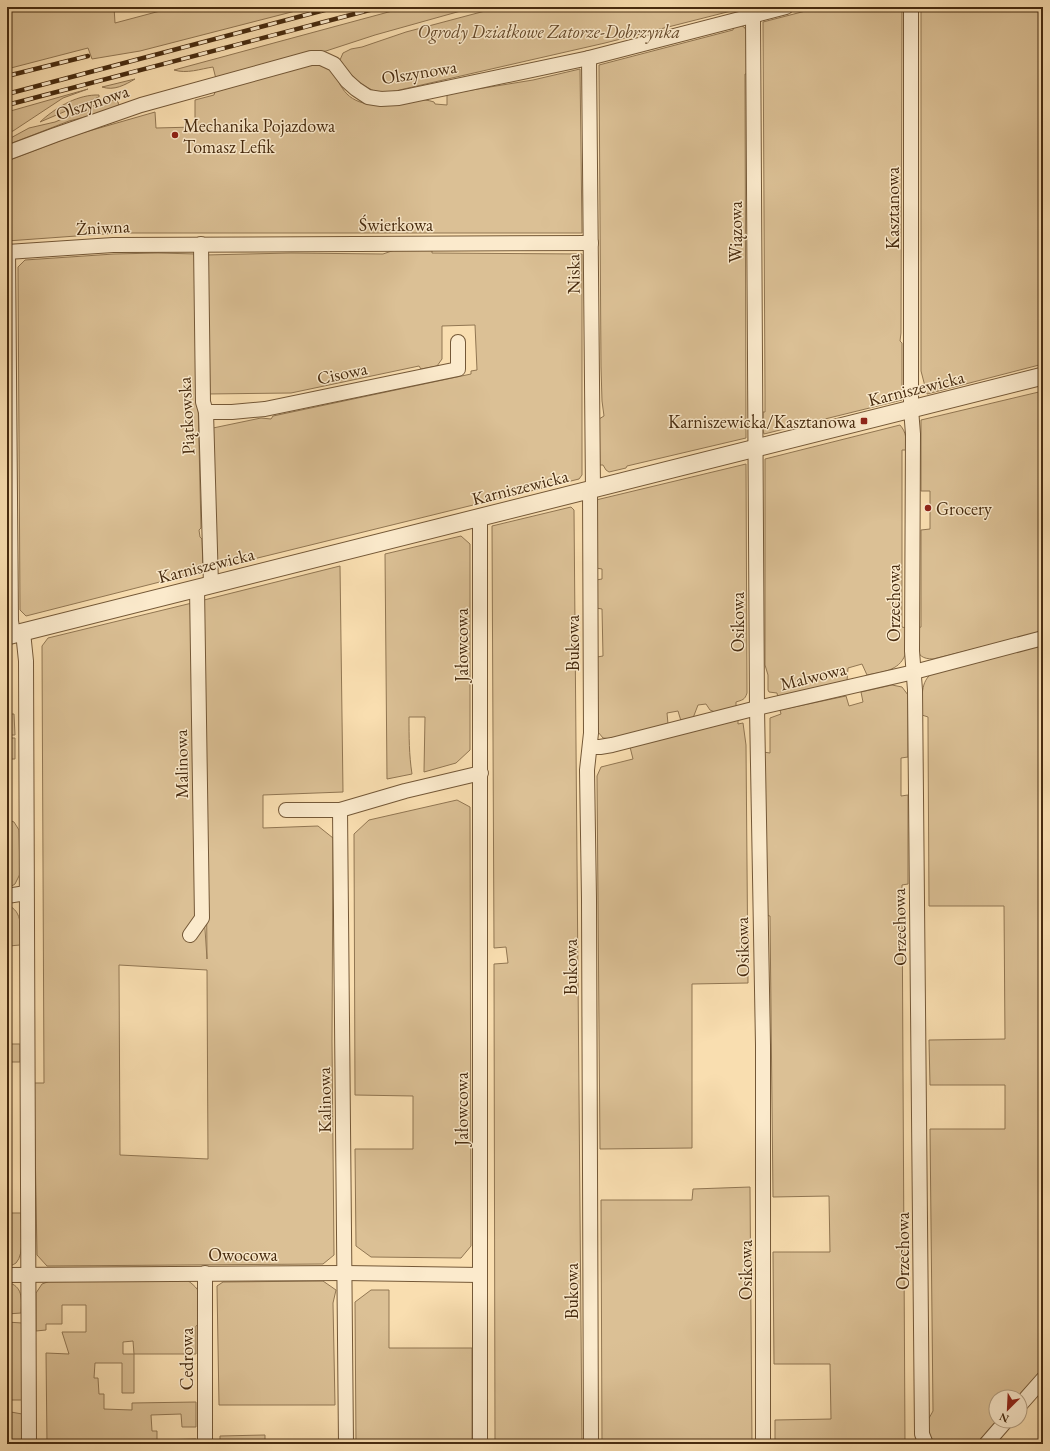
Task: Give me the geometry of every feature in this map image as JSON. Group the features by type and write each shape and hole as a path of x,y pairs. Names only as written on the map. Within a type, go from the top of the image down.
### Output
{"street":[{"name":"Olszynowa","path":"7,153 141,105 311,58 321,58 334,64 340,73 356,89 368,96 380,99 399,98 589,58 786,7"},
{"name":"Kasztanowa","path":"911,7 911,409"},
{"name":"Wiązowa","path":"753,16 755,449"},
{"name":"Niska","path":"589,58 592,490"},
{"name":"Świerkowa","path":"201,244 591,242"},
{"name":"Żniwna","path":"8,252 113,244 201,244"},
{"name":"Piątkowska","path":"201,244 203,402 206,412 204,587"},
{"path":"8,252 11,621 14,634 26,661 29,1444"},
{"name":"Cisowa","path":"206,412 232,412 265,409 458,369 458,342"},
{"name":"Karniszewicka","path":"14,634 1043,376"},
{"name":"Orzechowa","path":"911,409 913,434 912,651 915,690 919,996 922,1434 926,1444"},
{"name":"Osikowa","path":"755,449 757,708 763,1053 763,1444"},
{"name":"Bukowa","path":"591,1444 587,770 590,747 592,490"},
{"name":"Jałowcowa","path":"480,517 480,1444"},
{"name":"Malinowa","path":"190,935 202,918 204,587"},
{"name":"Malwowa","path":"590,747 600,747 757,708 914,672 1043,638"},
{"path":"286,810 340,810 405,791 481,773"},
{"name":"Kalinowa","path":"340,810 346,1444"},
{"path":"7,896 26,893"},
{"name":"Cedrowa","path":"205,1273 205,1444"},
{"name":"Owocowa","path":"7,1275 345,1273 480,1275"},
{"path":"1028,1396 1043,1379"},
{"path":"986,1444 999,1429"}],"green space":[{"path":"7,7 114,7 115,23 175,7 311,7 140,51 92,59 88,48 7,69"},
{"path":"407,7 475,7 375,35 326,51 313,53 216,79 213,67 189,71 174,70"},
{"name":"Ogrody Działkowe Zatorze-Dobrzynka","path":"500,7 747,7 605,43 382,94 368,88 358,81 340,60 343,53 351,49 362,47 406,32"},
{"path":"821,7 901,7 902,10 900,341 902,343 902,400 764,434 763,22"},
{"path":"921,7 1043,7 1043,364 927,394 921,371"},
{"path":"740,25 747,31 747,74 745,74 746,438 627,466 626,468 609,472 603,465 599,465 599,419 604,416 601,367 599,65 733,30 734,26"},
{"path":"312,63 327,66 334,73 347,94 360,102 369,104 406,100 425,100 434,102 435,104 447,105 447,94 533,80 580,69 582,233 118,233 7,241 7,161 75,135 155,112 156,128 195,127 195,100 214,95 215,92"},
{"path":"135,79 115,88 102,87"},
{"path":"88,89 63,98 13,131 7,133 7,112"},
{"path":"99,95 99,97 40,122 52,112 73,100"},
{"path":"115,100 118,102 119,106 69,121 7,145 7,140 29,128 55,122 102,102"},
{"path":"432,237 432,253 582,254 582,475 579,479 217,568 213,428 261,418 271,419 273,416 471,374 471,371 477,370 475,325 442,326 442,359 437,366 421,369 419,366 291,393 207,394 205,255 291,253 383,254"},
{"path":"114,254 197,254 201,528 199,530 200,537 202,539 203,571 26,616 20,610 18,267 25,260"},
{"path":"1043,391 1043,632 933,659 926,658 919,653 917,649 918,628 921,627 921,530 930,529 930,491 921,491 921,420"},
{"path":"900,425 906,437 906,450 902,450 902,627 906,628 905,655 899,664 889,670 867,675 862,664 848,668 847,681 778,698 777,693 769,692 768,690 768,675 765,665 765,459"},
{"path":"746,464 747,693 745,697 736,702 736,707 715,712 710,710 706,704 698,705 693,718 681,721 678,711 667,713 668,724 612,739 603,738 598,732 597,657 603,656 602,609 596,608 596,580 602,579 602,569 596,568 596,500"},
{"path":"571,507 574,510 582,1444 495,1444 494,964 508,963 506,947 494,948 492,526"},
{"path":"461,536 470,544 470,750 456,763 424,772 425,717 409,717 412,774 387,779 385,554"},
{"path":"340,566 343,792 263,795 263,828 318,826 333,838 332,1042 334,1255 323,1264 47,1266 37,1255 34,1083 44,1083 42,646 48,638 192,603 197,810 207,959 204,600","holes":["119,965 207,970 208,1159 120,1155"]},
{"path":"1043,645 1043,1368 1025,1389 988,1389 988,1429 990,1429 976,1444 930,1444 928,1420 933,1411 930,1129 1005,1129 1005,1085 930,1085 929,1040 1005,1039 1004,906 929,906 928,717 922,715 922,693 927,678 931,674"},
{"path":"7,656 9,658 9,714 14,714 15,735 9,735 9,738 15,738 15,759 9,759 9,820 14,822 19,830 20,874 15,884 7,889"},
{"path":"892,685 902,687 908,695 908,757 901,758 901,796 908,795 908,884 902,885 905,1444 775,1444 775,1420 831,1419 830,1364 774,1364 773,1252 830,1252 829,1196 773,1197 770,916 765,915 763,752 770,753 770,718 781,714 780,710 846,696 849,706 863,702 861,692"},
{"path":"738,720 738,724 743,723 746,745 748,983 692,984 692,1148 600,1149 597,776 601,767 633,759 630,747"},
{"path":"457,800 470,807 471,1246 461,1258 371,1257 356,1246 355,1149 413,1149 413,1096 355,1095 354,834 369,820"},
{"path":"7,905 16,912 19,916 20,922 20,945 9,946 10,1044 20,1044 20,1062 10,1062 11,1213 21,1213 22,1247 19,1259 16,1263 7,1267"},
{"path":"750,1187 752,1444 602,1444 601,1200 692,1200 693,1189"},
{"path":"187,1280 197,1289 201,1298 201,1323 196,1326 196,1354 134,1354 134,1393 122,1393 122,1363 95,1363 94,1378 98,1378 99,1394 104,1394 104,1409 132,1410 132,1403 196,1402 196,1427 182,1427 181,1414 151,1415 152,1431 157,1431 157,1440 196,1439 196,1444 47,1444 46,1353 69,1354 62,1332 86,1332 86,1305 62,1305 62,1324 46,1324 46,1330 36,1331 36,1293 42,1284 50,1281","holes":["133,1341 134,1354 123,1354 123,1342"]},
{"path":"323,1281 336,1290 333,1303 335,1405 219,1405 217,1286 223,1282"},
{"path":"7,1282 19,1290 21,1298 21,1313 7,1314"},
{"path":"371,1290 389,1290 389,1348 472,1348 472,1444 356,1444 355,1302"},
{"path":"7,1322 22,1323 22,1400 11,1400 11,1412 22,1414 22,1444 7,1444"},
{"path":"265,1435 265,1444 220,1444 220,1436"}],"railway":[{"path":"7,94 336,7"},
{"path":"7,105 381,7"},
{"path":"7,76 88,56"}],"place":[{"name":"Mechanika Pojazdowa Tomasz Lefik","path":"175,135"},
{"name":"Karniszewicka/Kasztanowa","path":"864,421"},
{"name":"Grocery","path":"928,508"}]}
